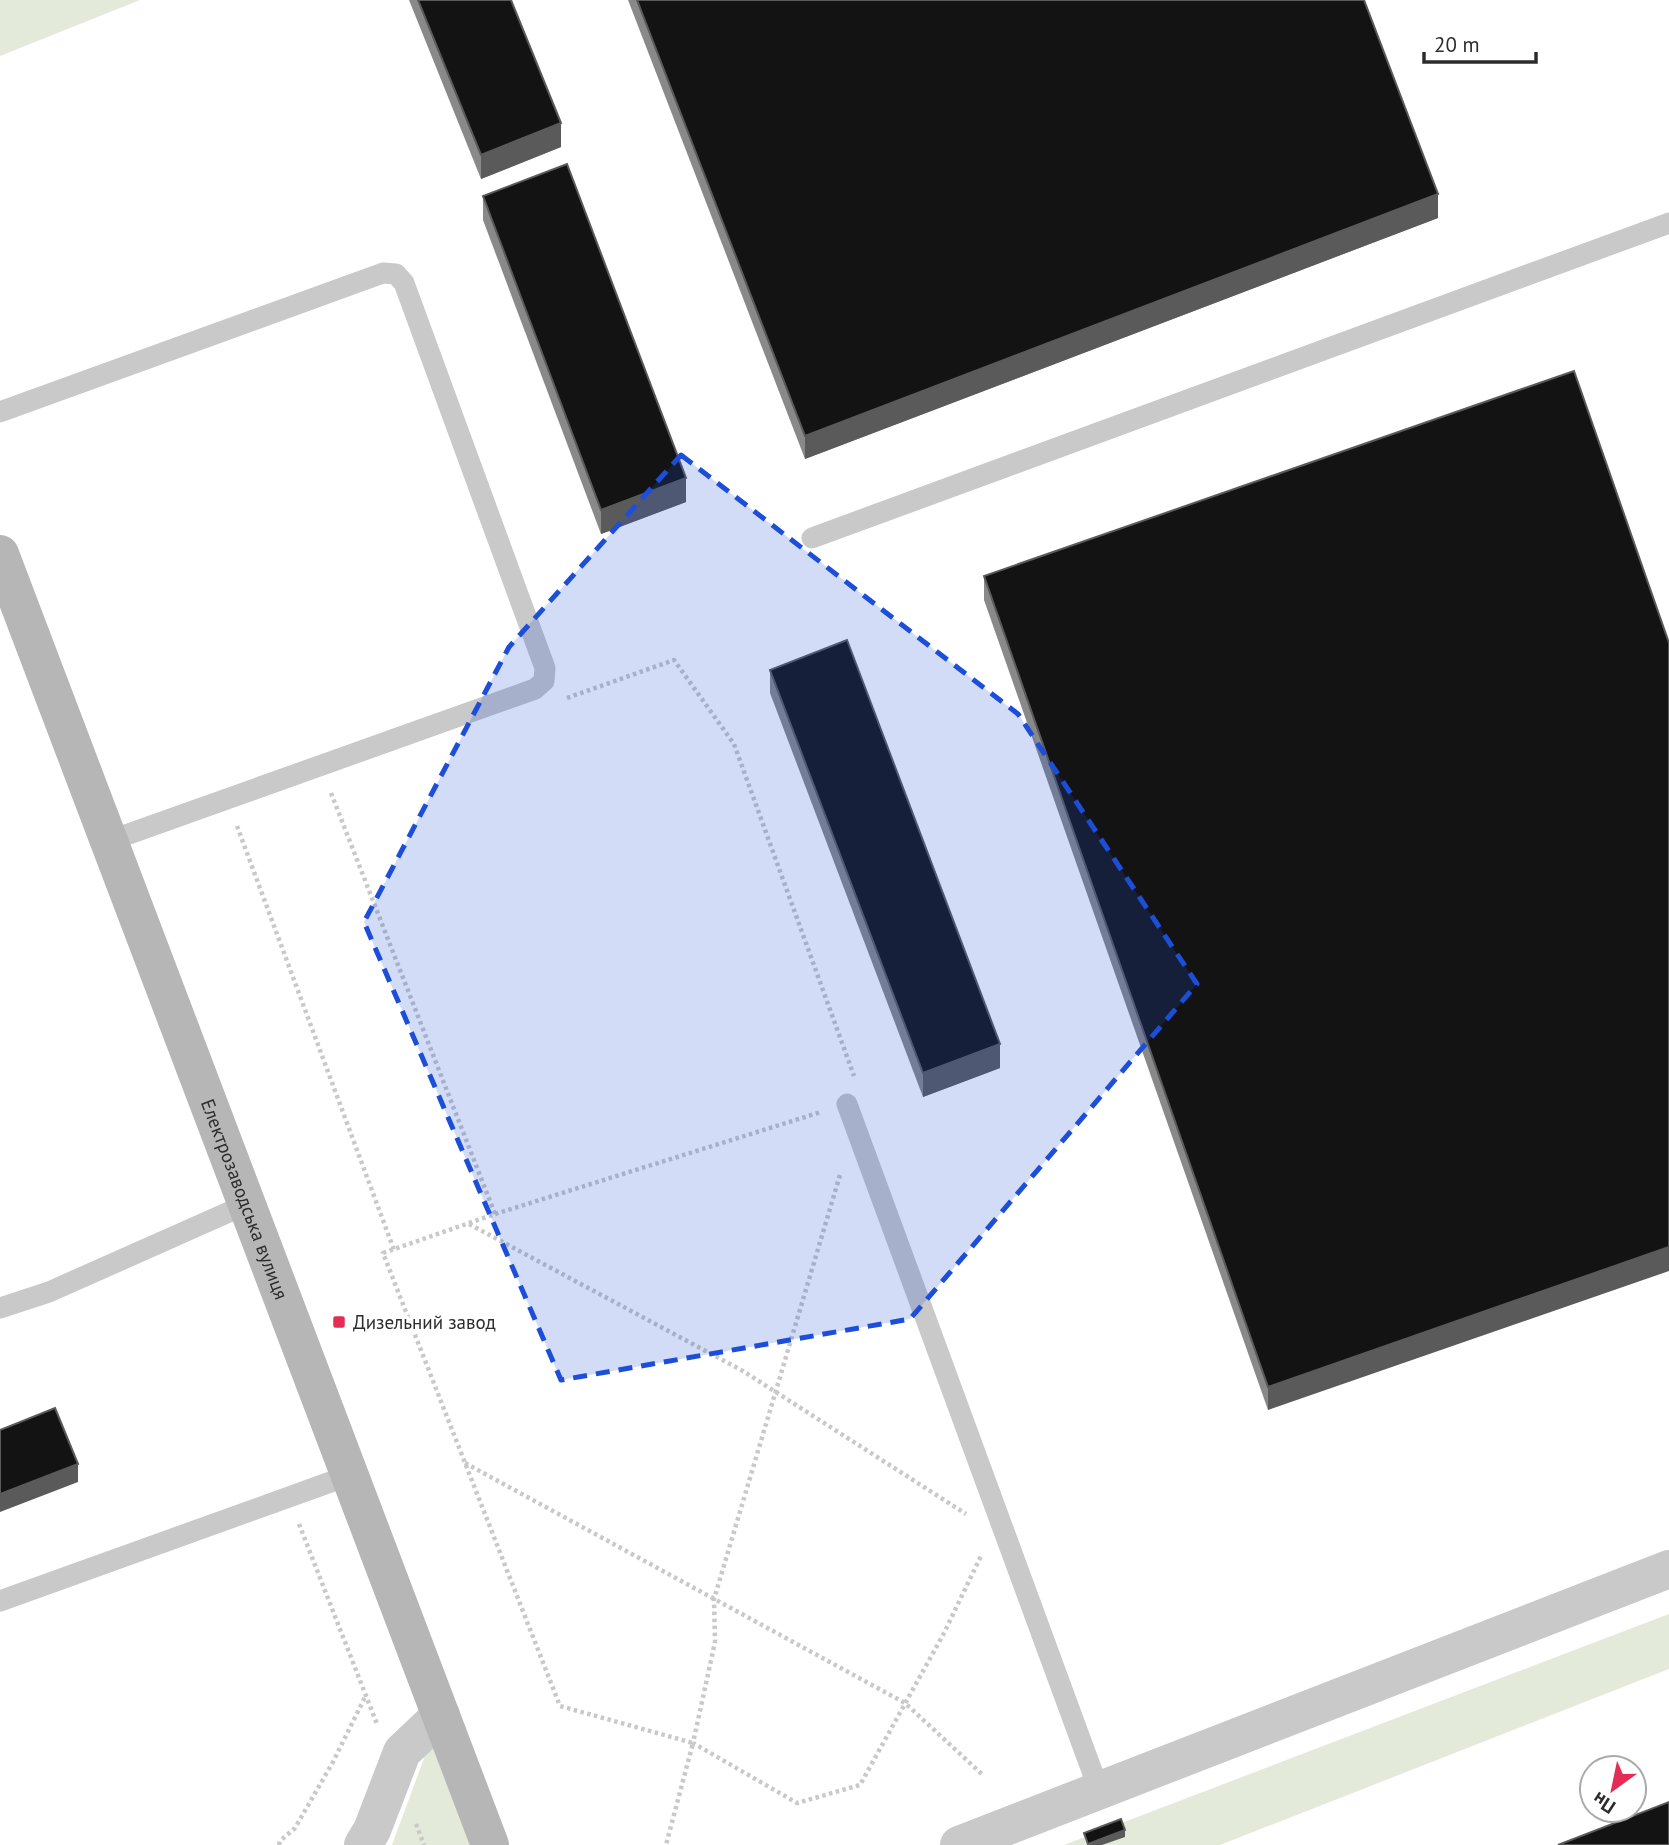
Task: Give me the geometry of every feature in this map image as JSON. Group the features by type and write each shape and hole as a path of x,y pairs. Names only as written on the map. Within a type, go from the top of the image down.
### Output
{"main road":[{"name":"Електрозаводська вулиця","path":"0,554 490,1845"}],"street":[{"path":"959,1845 1669,1569"},
{"path":"363,1845 372,1830 402,1752 441,1715"}],"lane":[{"path":"812,538 1669,223"},
{"path":"0,412 383,273 396,274 404,283 545,667 544,681 535,689 109,841"},
{"path":"847,1104 1099,1790"},
{"path":"0,1308 49,1292 247,1204"},
{"path":"0,1601 350,1475"}],"path":[{"path":"469,1224 743,1371 964,1514 999,1518 943,1635 860,1785 797,1804 693,1743 560,1706 383,1253 495,1214 863,1099 734,744 674,660 558,701"},
{"path":"320,766 495,1214"},
{"path":"227,799 394,1250"},
{"path":"666,1845 693,1743 715,1642 714,1599 855,1124"},
{"path":"466,1464 905,1703 984,1776"},
{"path":"289,1497 424,1845"},
{"path":"279,1845 279,1841 295,1828 302,1817 334,1762 366,1696"}],"highlighted area":[{"path":"681,455 1018,714 1197,984 910,1319 561,1380 364,922 509,647"}],"green space":[{"path":"0,0 140,0 0,56"},
{"path":"1669,1614 1669,1669 1220,1845 1064,1845"},
{"path":"433,1734 478,1845 392,1845"}],"building":[{"path":"418,0 511,0 561,123 481,155"},
{"path":"637,0 1364,0 1438,194 805,436"},
{"path":"567,164 686,478 601,510 483,196"},
{"path":"1574,371 1669,643 1669,1247 1268,1387 984,576"},
{"path":"847,640 1000,1044 923,1073 770,670"},
{"path":"55,1408 78,1464 0,1494 0,1430"},
{"path":"1669,1802 1669,1845 1558,1845 1612,1824 1648,1824 1648,1810"},
{"path":"1121,1819 1125,1830 1088,1844 1084,1833"}],"place":[{"name":"Дизельний завод","path":"339,1322"}]}
